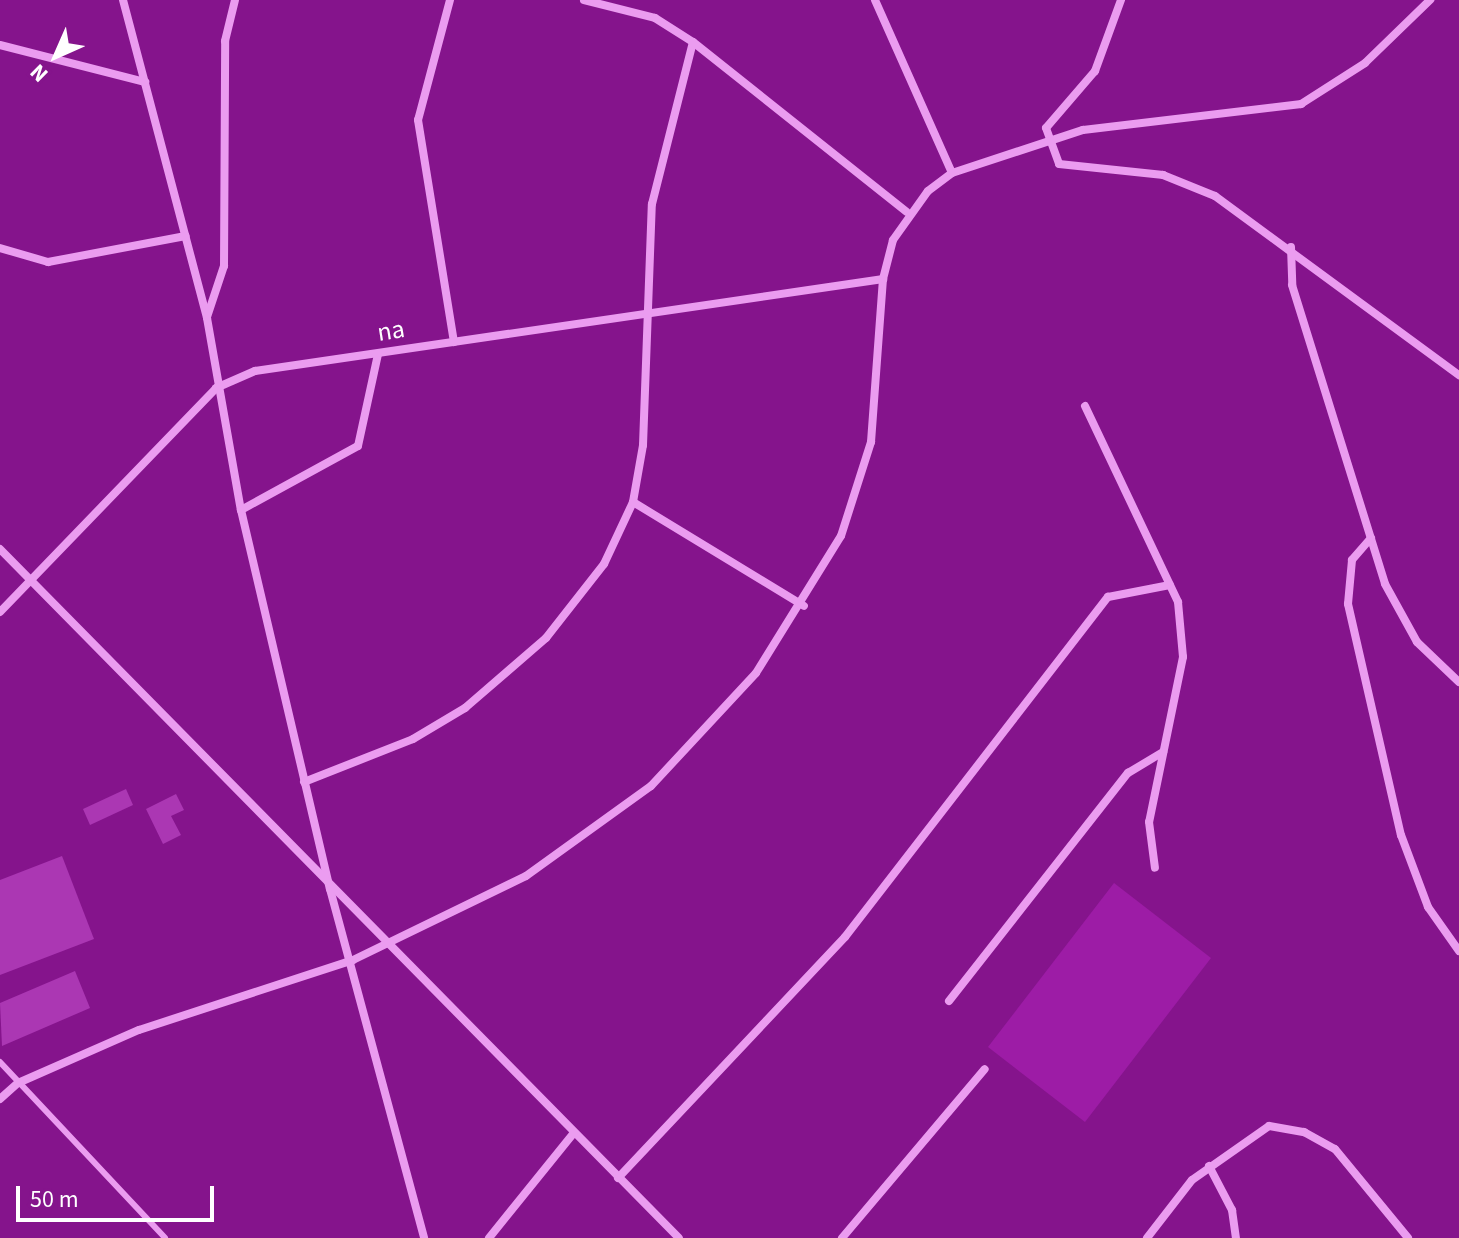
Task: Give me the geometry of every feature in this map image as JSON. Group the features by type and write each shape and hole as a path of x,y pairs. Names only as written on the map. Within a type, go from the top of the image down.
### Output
{"street":[{"path":"123,0 207,318 216,388 241,510 330,889 353,960 424,1238"},
{"path":"207,318 224,266 225,41 235,0"},
{"path":"450,0 418,120 454,342"},
{"path":"584,0 613,3 655,18 693,42 907,212"},
{"path":"875,0 952,173"},
{"path":"1121,0 1095,71 1054,112 1048,141 1069,170 1163,175 1215,196 1291,247 1459,375"},
{"path":"0,1099 18,1083 139,1030 353,960 526,876 651,786 756,673 804,606 841,536 865,466 883,279 907,212 952,173 1048,141 1155,116 1301,104 1365,63 1430,0"},
{"path":"304,782 413,739 500,682 604,564 633,502 643,445 645,314 652,204 693,42"},
{"path":"0,45 145,82"},
{"path":"0,248 48,262 186,236"},
{"path":"1291,247 1292,285 1371,538 1417,642 1459,682"},
{"name":"na","path":"0,612 216,388 255,371 883,279"},
{"path":"241,510 358,446 378,354"},
{"path":"1085,406 1170,585 1183,657 1149,822 1155,868"},
{"path":"633,502 804,606"},
{"path":"1371,538 1352,560 1348,604 1401,835 1428,907 1459,951"},
{"path":"0,549 384,945 679,1238"},
{"path":"618,1178 845,937 1100,606 1123,592 1170,585"},
{"path":"949,1001 1128,773 1163,752"},
{"path":"842,1238 985,1069"},
{"path":"1147,1238 1209,1166 1269,1126 1304,1132 1335,1149 1408,1238"},
{"path":"489,1238 573,1134"},
{"path":"1209,1166 1232,1210 1236,1238"}],"lane":[{"path":"0,1062 165,1238"}],"shaded area":[{"path":"1114,883 1211,958 1085,1122 988,1047"}],"building":[{"path":"126,789 133,805 90,825 83,809"},
{"path":"176,794 184,810 171,816 181,835 163,844 146,809"},
{"path":"62,856 94,939 0,975 0,880"},
{"path":"75,971 90,1008 2,1046 0,1003"}]}
